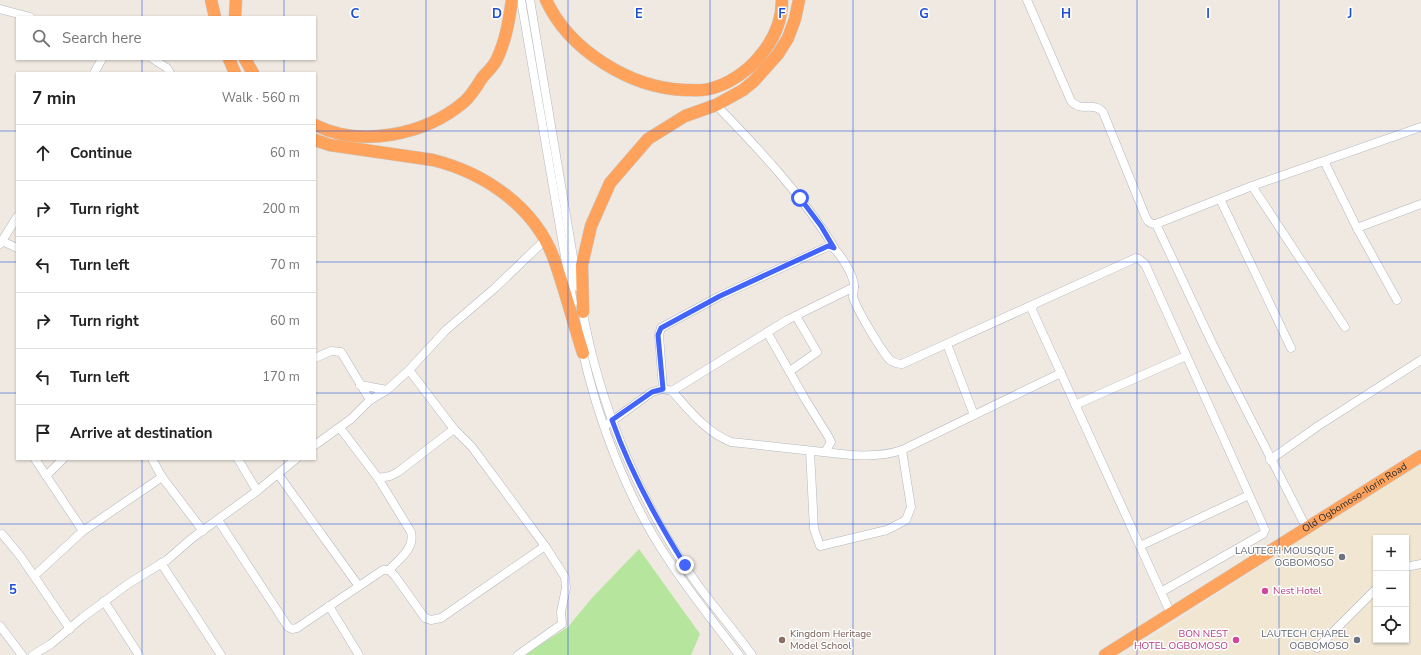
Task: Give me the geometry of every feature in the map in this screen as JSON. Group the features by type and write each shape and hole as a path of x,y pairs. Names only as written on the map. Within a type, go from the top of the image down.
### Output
{"highway":[{"path":"211,0 215,16"},
{"path":"235,16 236,0"},
{"path":"316,125 347,135 370,136 394,134 416,129 450,113 465,101 496,60 504,41 512,0"},
{"path":"546,0 552,12 582,46 613,70 645,84 676,90 708,90 740,75 755,62 766,49 776,33 782,14 782,0"},
{"path":"583,312 582,265 591,226 610,183 648,139 685,116 716,105 743,90 766,69 788,38 795,19 799,0"},
{"path":"229,60 235,72"},
{"path":"246,60 252,72"},
{"path":"316,140 330,145 433,160 466,170 494,185 515,202 535,224 545,240 554,258 583,353"},
{"name":"Old Ogbomoso-Ilorin Road","path":"1105,655 1421,456"}],"street":[{"path":"521,0 574,306 583,353 595,399 635,500 661,548 739,655"},
{"path":"530,0 583,312 591,352 612,420 620,443 640,486 670,542 696,582 752,655"},
{"path":"1027,0 1071,101 1076,106 1081,108 1094,107 1099,108 1103,112 1148,222 1156,224 1252,186 1421,127"},
{"path":"0,9 26,16"},
{"path":"95,72 101,60"},
{"path":"154,60 169,72"},
{"path":"716,105 800,198 821,226 853,280 853,296 856,304 879,344 890,359 895,363 902,364 1034,306 1136,258 1145,264 1265,530 1263,534 1161,592"},
{"path":"1324,160 1357,228 1397,300"},
{"path":"1252,186 1345,327"},
{"path":"1220,199 1290,348"},
{"path":"1357,228 1421,204"},
{"path":"16,219 1,242 16,248"},
{"path":"1156,224 1212,345 1270,460 1307,529"},
{"path":"316,444 351,419 370,400 387,390 409,370 446,330 495,288 545,240"},
{"path":"663,389 658,335 661,328 720,296 828,246 834,248"},
{"path":"672,391 767,332 854,287"},
{"path":"1034,306 1032,310 1171,614"},
{"path":"790,371 817,352 796,316"},
{"path":"767,332 831,442 825,452"},
{"path":"947,344 974,415"},
{"path":"316,358 331,351 336,350 341,352 370,400"},
{"path":"1075,405 1186,356"},
{"path":"1270,460 1318,426 1421,360"},
{"path":"409,370 454,429 472,447 545,546 565,577 566,588 561,612 562,624 518,655"},
{"path":"605,426 652,392 663,389 672,391 705,428 720,438 731,442 746,445 870,456 902,450 1061,373"},
{"path":"360,385 387,390"},
{"path":"218,520 288,627 292,629 297,628 358,585 383,570 389,570 410,548 413,540 411,532 378,478 340,428"},
{"path":"378,478 390,476 398,472 454,429"},
{"path":"810,451 814,529 820,546 887,530 906,520 911,507 902,450"},
{"path":"36,460 83,531"},
{"path":"46,476 62,460"},
{"path":"153,460 162,477 203,531"},
{"path":"239,460 257,491"},
{"path":"33,655 51,644 104,601 161,563 257,491 295,460"},
{"path":"278,474 358,585"},
{"path":"34,576 83,531 162,477"},
{"path":"1140,546 1249,495"},
{"path":"2,534 34,576 70,629"},
{"path":"661,548 670,542"},
{"path":"389,570 425,618 431,620 441,618 545,546"},
{"path":"161,563 221,655"},
{"path":"1409,566 1421,564"},
{"path":"1317,648 1373,592"},
{"path":"104,601 139,655"},
{"path":"704,609 713,603"},
{"path":"329,606 359,655"},
{"path":"0,627 22,655"}],"shaded area":[{"path":"1421,462 1421,655 1125,655 1286,549"}],"green space":[{"path":"639,549 700,634 691,655 524,655 568,627 592,598"}],"place":[{"name":"LAUTECH MOUSQUE OGBOMOSO","path":"1342,557"},
{"name":"Nest Hotel","path":"1265,591"},
{"name":"Kingdom Heritage Model School","path":"782,640"},
{"name":"BON NEST HOTEL OGBOMOSO","path":"1236,640"},
{"name":"LAUTECH CHAPEL OGBOMOSO","path":"1357,640"}],"route":[{"path":"685,565 653,512 620,443 612,420 652,392 658,389 663,389 658,335 661,328 720,296 828,246 834,248 821,226 800,198"}]}
